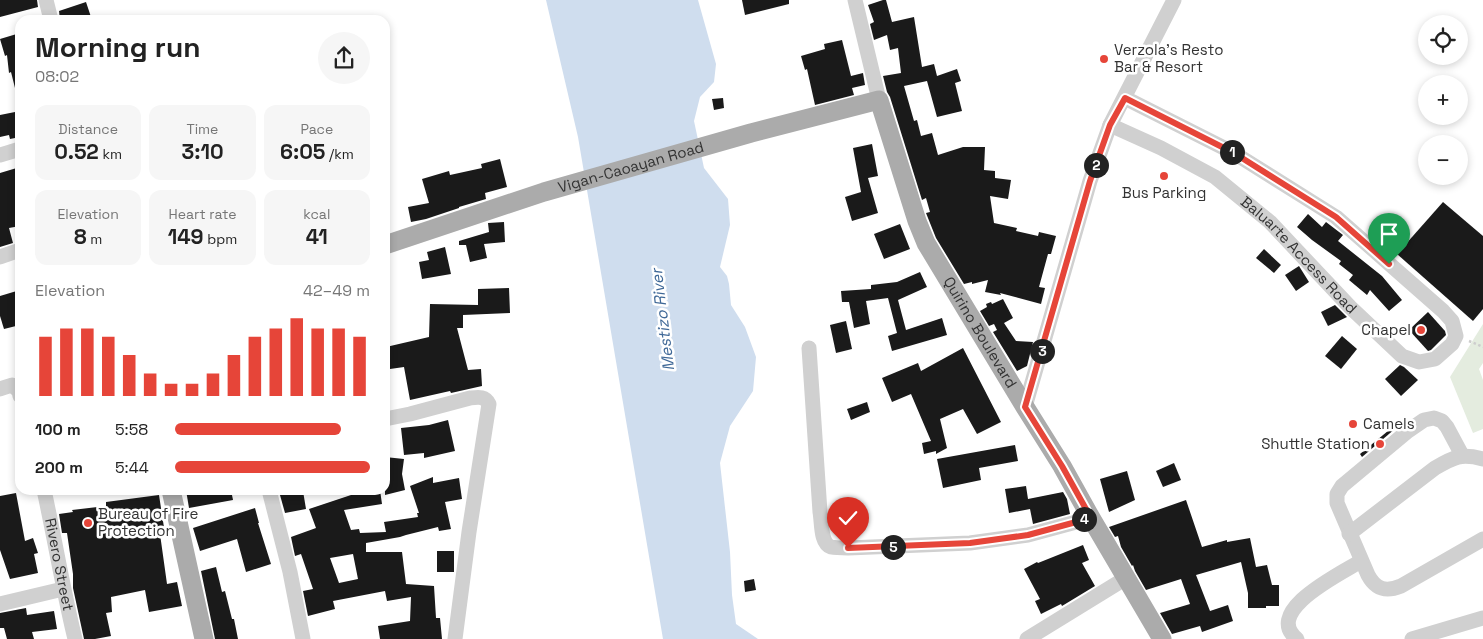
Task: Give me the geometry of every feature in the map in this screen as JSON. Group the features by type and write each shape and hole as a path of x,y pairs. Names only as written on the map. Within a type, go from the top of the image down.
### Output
{"main road":[{"name":"Vigan-Caoayan Road","path":"390,243 544,192 751,133 879,100"},
{"name":"Quirino Boulevard","path":"879,100 917,221 926,243 1062,466 1162,639"},
{"path":"172,495 204,639"}],"street":[{"path":"46,0 50,15"},
{"name":"Quirino Boulevard","path":"855,0 879,100"},
{"path":"1025,407 1090,181 1110,125 1174,0"},
{"name":"Baluarte Access Road","path":"1110,125 1161,148 1216,177 1270,222 1350,307 1402,356 1419,362 1435,359 1452,344 1456,336 1452,322 1443,311 1336,217 1234,153 1125,98"},
{"path":"0,155 15,150"},
{"path":"0,257 15,252"},
{"path":"809,348 820,512 824,539 828,546 848,548 970,543 1028,535 1091,518"},
{"path":"0,389 12,385 15,388"},
{"path":"390,418 470,398 481,397 487,399 490,404 454,639"},
{"path":"1462,455 1442,421 1434,418 1424,420 1342,486 1337,494 1337,503 1349,534 1372,582 1378,587 1385,589 1401,586 1483,539"},
{"path":"1349,534 1435,468 1450,459 1462,455 1483,459"},
{"name":"Rivero Street","path":"46,495 74,639"},
{"path":"270,495 290,572 303,639"},
{"path":"1297,639 1292,635 1288,625 1289,615 1308,594 1361,561"},
{"path":"1027,639 1126,578"},
{"path":"0,604 63,589"},
{"path":"1412,639 1483,618"}],"shaded area":[{"path":"1483,324 1483,363 1479,369 1483,380 1483,429 1473,433 1450,377"}],"water":[{"name":"Mestizo River","path":"546,0 698,0 716,64 714,82 700,97 694,121 704,168 728,199 730,225 720,267 727,276 731,305 745,327 756,357 753,391 730,426 720,463 736,624 758,639 663,639 578,137"}],"building":[{"path":"0,0 37,0 38,7 0,17"},
{"path":"742,0 789,0 789,4 745,15"},
{"path":"886,0 892,22 914,17 922,67 934,64 937,76 957,69 961,81 955,83 962,111 937,117 927,81 904,86 914,121 917,120 921,136 932,133 938,155 963,147 985,147 984,170 995,171 995,178 1011,180 1008,199 990,196 994,223 1017,228 1016,231 1038,236 1039,232 1056,236 1051,254 1048,254 1039,287 1045,288 1041,304 1000,293 1001,295 985,292 988,280 964,284 936,238 926,213 930,212 926,198 922,200 883,76 901,73 898,48 890,50 887,35 874,40 870,24 874,22 868,5"},
{"path":"86,2 90,15 59,15 59,11"},
{"path":"15,34 15,88 11,72 9,73 7,55 5,56 0,39"},
{"path":"842,40 851,76 863,73 865,85 852,88 854,95 815,105 807,69 805,70 801,56 825,49 824,44"},
{"path":"723,98 724,108 714,110 712,99"},
{"path":"15,112 15,138 10,139 9,135 0,137 0,115"},
{"path":"872,144 878,176 868,178 878,213 852,221 845,197 861,192 853,148"},
{"path":"500,159 507,187 485,193 486,199 426,219 411,222 408,207 429,203 422,179 449,171 450,175 482,168 481,164"},
{"path":"15,168 15,227 9,228 13,243 0,247 0,173"},
{"path":"1443,202 1483,236 1483,309 1473,321 1397,254"},
{"path":"1308,214 1322,227 1326,222 1343,235 1338,241 1382,276 1402,300 1389,311 1370,290 1367,295 1349,280 1353,275 1339,264 1341,261 1297,227"},
{"path":"504,222 505,242 484,244 487,258 470,262 466,245 459,245 459,241 489,232 488,223"},
{"path":"900,224 910,249 884,259 874,234"},
{"path":"445,247 451,274 422,279 419,262 429,260 427,252"},
{"path":"1264,249 1281,265 1274,273 1256,258"},
{"path":"1299,266 1309,282 1296,291 1285,275"},
{"path":"920,272 927,287 898,300 906,330 942,318 947,335 892,351 888,336 897,333 888,298 866,301 870,324 854,328 849,302 842,302 841,291 871,289 871,285 897,282"},
{"path":"509,288 510,313 463,315 463,328 457,328 468,370 481,369 482,386 410,400 404,367 390,369 390,346 429,337 430,304 478,305 478,289"},
{"path":"15,292 15,326 4,329 0,316 0,296"},
{"path":"1003,299 1013,318 1004,323 1016,341 1033,342 1027,366 1017,371 993,332 997,330 994,324 989,326 980,311 987,307 986,304 991,302 992,304"},
{"path":"1335,305 1347,317 1328,326 1321,312"},
{"path":"1428,312 1445,331 1446,335 1428,351 1409,330"},
{"path":"846,321 852,349 836,353 830,325"},
{"path":"1342,336 1357,349 1341,369 1325,356"},
{"path":"963,348 1001,422 977,434 963,409 940,419 947,448 936,454 936,451 924,454 922,443 931,441 911,394 892,402 882,378 918,363 921,371"},
{"path":"1400,365 1418,380 1401,396 1385,379"},
{"path":"867,402 870,412 851,420 847,409"},
{"path":"448,420 455,451 424,458 424,453 404,455 401,428 429,425"},
{"path":"1394,426 1396,428 1362,457 1360,454"},
{"path":"1015,445 1018,461 979,468 981,480 943,488 937,459"},
{"path":"390,458 404,459 402,474 405,490 390,494"},
{"path":"1174,463 1181,480 1163,487 1156,471"},
{"path":"1127,471 1135,500 1109,512 1100,479"},
{"path":"433,477 433,483 459,478 462,499 445,502 451,529 439,531 438,527 400,537 366,543 366,552 402,552 406,584 434,586 436,618 440,618 442,639 380,639 378,626 410,621 411,597 387,601 385,591 333,601 335,609 308,616 303,591 313,589 301,554 295,556 291,537 316,528 309,509 351,495 381,495 382,504 344,510 351,530 359,529 360,533 386,532 384,522 418,517 417,513 419,513 410,486","holes":["353,554 358,579 339,583 330,558"]},
{"path":"1026,486 1028,499 1063,492 1067,499 1070,514 1033,524 1030,509 1009,513 1005,489"},
{"path":"15,493 16,495 25,541 33,538 38,553 34,554 38,573 10,579 0,550 0,496"},
{"path":"159,495 165,534 160,534 167,584 177,582 182,606 149,612 145,590 111,597 112,612 106,613 111,636 84,639 73,588 73,574 67,533 62,533 59,514 73,512 72,510 106,506 106,502"},
{"path":"187,495 232,495 233,500 189,508"},
{"path":"280,495 304,495 306,509 285,513"},
{"path":"1186,500 1202,547 1227,540 1227,542 1250,538 1256,567 1267,565 1272,585 1279,585 1279,606 1248,608 1248,593 1241,562 1196,575 1210,611 1228,605 1233,621 1202,632 1200,626 1172,634 1160,613 1190,604 1181,579 1146,590 1121,547 1118,536 1115,537 1109,527"},
{"path":"255,508 271,564 246,572 237,539 200,551 193,528"},
{"path":"1083,545 1089,560 1082,563 1095,586 1062,606 1061,604 1041,614 1035,601 1040,599 1024,569 1037,562"},
{"path":"437,551 454,551 454,572 437,572"},
{"path":"216,567 222,592 225,591 232,619 234,619 238,639 215,639 201,571"},
{"path":"754,579 756,590 745,592 744,581"},
{"path":"26,608 27,615 54,611 57,629 32,632 34,639 7,639 4,628 0,628 0,613"}],"place":[{"name":"Verzola's Resto Bar & Resort","path":"1104,59"},
{"name":"Bus Parking","path":"1164,176"},
{"name":"Chapel","path":"1421,330"},
{"name":"Camels","path":"1353,424"},
{"name":"Shuttle Station","path":"1380,444"},
{"name":"Bureau of Fire Protection","path":"88,523"}],"route":[{"path":"848,548 970,543 1028,535 1091,518 1062,466 1025,407 1090,181 1110,125 1125,98 1234,153 1336,217 1389,264"}]}
